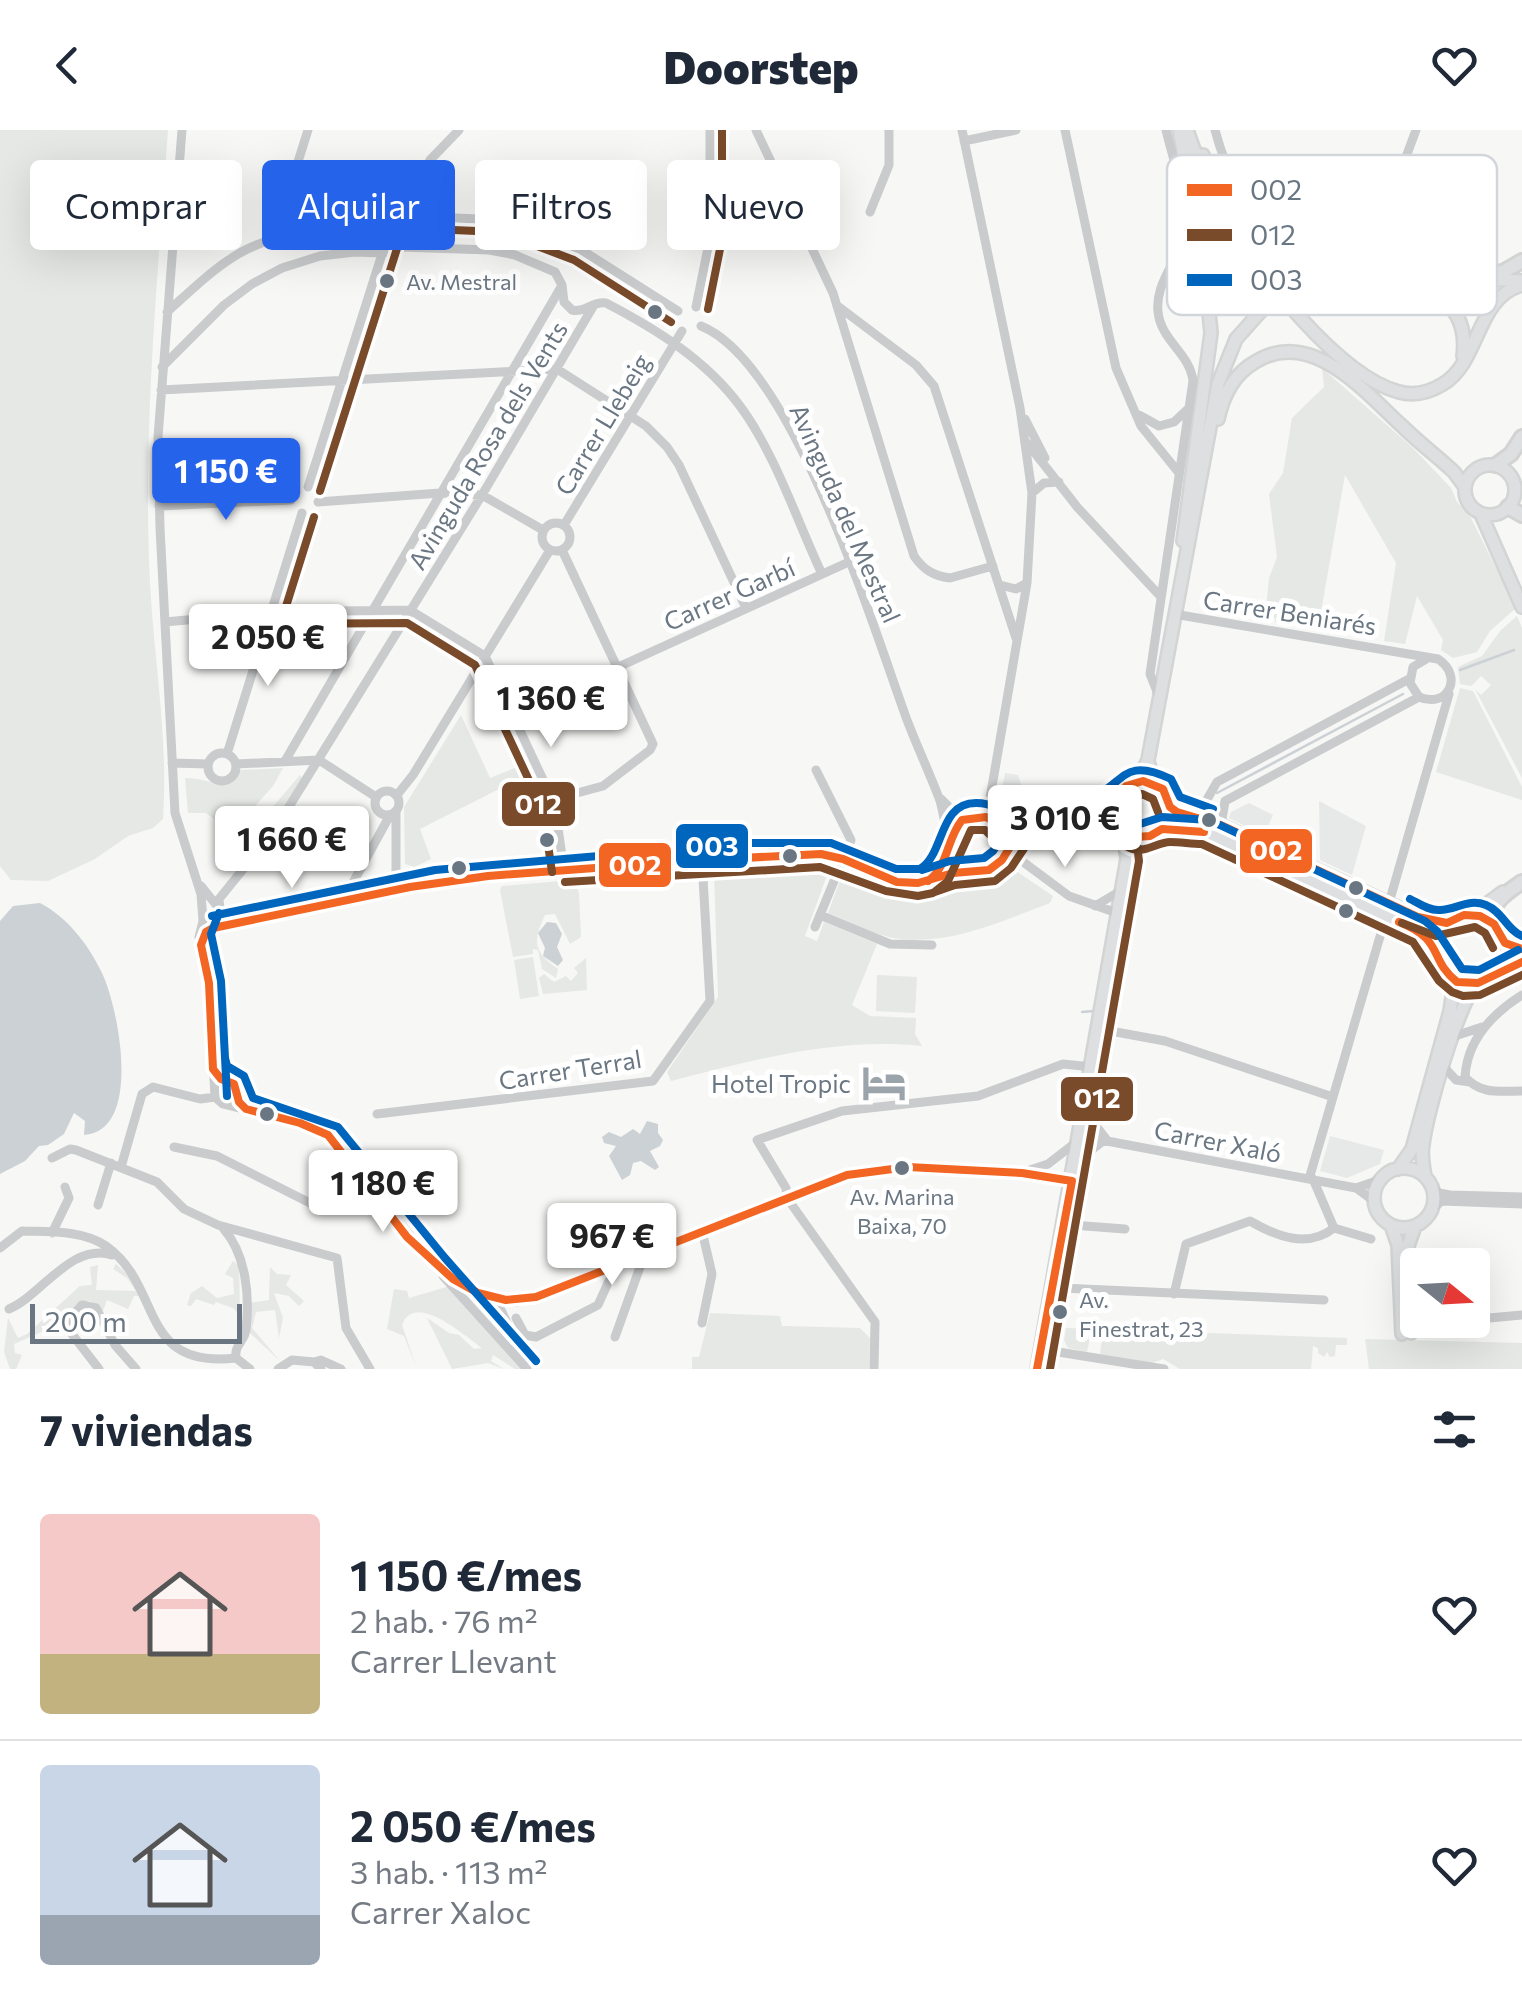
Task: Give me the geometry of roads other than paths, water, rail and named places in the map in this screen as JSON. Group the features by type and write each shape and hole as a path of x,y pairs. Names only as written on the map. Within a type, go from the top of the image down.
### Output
{"highway":[{"path":"1497,273 1522,261"},
{"path":"1496,465 1511,454 1522,437"},
{"path":"1508,507 1522,515"},
{"path":"1494,924 1497,901 1522,880"}],"main road":[{"path":"1179,130 1184,155"},
{"path":"1190,130 1203,155"},
{"path":"1190,130 1198,155"},
{"path":"1497,281 1522,283"},
{"path":"1497,301 1522,283"},
{"path":"1176,608 1212,333 1210,315"},
{"path":"1138,781 1148,760 1214,402 1224,364 1236,339 1258,315"},
{"path":"1292,315 1369,396"},
{"path":"1302,315 1348,362 1401,392 1426,392 1449,380 1487,315"},
{"path":"1456,315 1462,326 1462,362"},
{"path":"1195,516 1204,493 1220,408 1232,382 1252,363 1287,352 1314,356 1337,369 1454,472 1465,487"},
{"path":"1481,514 1496,514 1514,498 1514,483 1507,470 1496,465 1477,468 1468,476 1467,501 1481,514 1522,607"},
{"path":"1148,760 1154,784"},
{"path":"1048,1369 1072,1181 1090,1138 1092,1067 1127,860 1116,800 1126,786 1138,781 1154,784 1166,794 1170,807 1162,829"},
{"path":"1170,807 1220,825 1388,909 1432,940 1454,991 1412,1150 1398,1168 1382,1178 1375,1202 1380,1216 1392,1225 1415,1226 1432,1209 1424,1138 1458,1013 1478,983 1522,962"},
{"path":"1120,825 1136,836 1182,828 1216,836 1418,918 1449,922 1472,915 1522,880"},
{"path":"1037,1369 1049,1342 1062,1288 1134,857 1146,837"},
{"path":"1472,915 1494,924 1504,943 1505,953 1497,971"},
{"path":"1437,953 1442,931 1449,922"},
{"path":"1504,943 1522,950"},
{"path":"1449,976 1478,983"},
{"path":"1398,1168 1412,1169 1428,1182"},
{"path":"1392,1225 1398,1245 1407,1333 1408,1246 1415,1226"}],"street":[{"path":"182,130 162,366 159,506 175,813 204,917 214,927"},
{"path":"299,160 308,130"},
{"path":"430,160 458,130"},
{"path":"696,307 684,306 678,311 675,319 682,330 692,332 700,326 702,318 696,307 710,238 710,130"},
{"path":"756,130 837,305 914,556 928,571 942,578 994,566"},
{"path":"870,212 889,164 889,130"},
{"path":"1016,130 963,135 1020,408 1032,492 1027,583 989,804 991,818 1005,834 1007,848 1069,896 1118,914"},
{"path":"1065,130 1116,368 1150,439 1179,473"},
{"path":"1166,130 1172,155"},
{"path":"1215,130 1222,155"},
{"path":"1407,155 1416,130"},
{"path":"455,218 503,220 580,250 678,311"},
{"path":"166,312 192,288 252,246 262,243"},
{"name":"Avinguda del Mestral","path":"162,366 224,305 282,268 320,256 384,252 400,247 489,250 515,255 558,276 562,297 572,310 583,310 596,302 612,306 674,343 717,378 750,421 822,574"},
{"path":"308,487 384,252"},
{"path":"1160,700 1150,674 1193,374 1187,360 1163,333 1158,314 1158,293 1167,275"},
{"name":"Avinguda Rosa dels Vents","path":"286,762 562,284"},
{"name":"Avinguda Rosa dels Vents","path":"214,927 223,921 219,898 274,831 319,760 596,302"},
{"path":"837,305 870,334 916,365 934,386 1017,640"},
{"name":"Avinguda del Mestral","path":"700,326 735,350 776,402 851,561 939,797 950,847"},
{"name":"Carrer Llebeig","path":"564,525 682,330"},
{"path":"848,342 856,332 870,334"},
{"path":"161,390 557,369 654,432 674,456 746,608"},
{"path":"1134,410 1158,426 1174,422 1189,407"},
{"path":"1020,408 1056,478"},
{"path":"1026,441 1078,508 1161,598"},
{"path":"1030,477 1043,472 1056,478"},
{"path":"1032,492 1056,478"},
{"path":"302,514 294,509 292,500 296,490 308,487"},
{"path":"302,514 314,510 318,502 317,494 308,487"},
{"path":"318,502 440,493 482,495 543,530"},
{"path":"159,506 292,500"},
{"path":"228,754 302,514"},
{"path":"550,524 564,525 570,536 562,550 550,550 542,542 543,530 550,524"},
{"path":"397,794 414,775 550,550"},
{"path":"550,800 603,786 652,747 653,740 562,550"},
{"name":"Carrer Garbí","path":"514,714 851,561"},
{"path":"1138,574 1156,574 1164,568"},
{"path":"1001,590 1027,583"},
{"path":"1001,590 1025,596"},
{"name":"Carrer Beniarés","path":"1176,608 1428,658"},
{"path":"165,622 272,612 410,610 485,656 550,800 564,870"},
{"name":"Carrer Beniarés","path":"1398,651 1411,674"},
{"path":"1197,817 1217,782 1411,674 1428,658 1447,665 1452,676 1441,724 1311,1179 1327,1209 1332,1230"},
{"path":"1411,674 1412,689 1436,710 1441,724"},
{"path":"1220,825 1225,801 1422,699 1439,699 1450,688"},
{"path":"172,763 208,764 216,755 228,754"},
{"path":"228,754 236,764"},
{"path":"236,764 319,760 376,798 379,812 392,813"},
{"path":"208,764 212,777 224,781 232,776 236,764"},
{"path":"815,927 851,840 816,770"},
{"path":"376,798 386,790 397,794"},
{"path":"344,899 392,813 400,806 397,794"},
{"name":"Avinguda del Mestral","path":"939,797 962,820"},
{"path":"1005,834 1018,834 1044,822 1099,810 1116,800"},
{"path":"1209,801 1222,806"},
{"path":"932,881 944,866 952,834 962,820 977,815 989,804"},
{"path":"1099,810 1120,825"},
{"path":"392,813 396,889"},
{"path":"977,815 991,818"},
{"path":"998,864 1018,834"},
{"path":"950,847 959,865 974,872"},
{"path":"202,943 214,927 344,899 396,889 564,870 821,854 897,882 932,881 953,872 989,870 1019,858"},
{"name":"Carrer Terral","path":"377,1114 652,1081 710,1002 702,860"},
{"path":"197,881 220,910"},
{"path":"1096,906 1122,890"},
{"path":"249,920 209,908 198,934 209,982 213,1069 220,1102 238,1103 329,1136 360,1178 527,1369"},
{"path":"820,915 890,944 932,946"},
{"path":"1470,1082 1465,1077 1466,1062 1473,1042 1502,1008 1522,995"},
{"path":"1452,1037 1487,1024"},
{"path":"1104,1030 1166,1041 1333,1098"},
{"path":"874,1369 874,1322 787,1198 786,1188 756,1140 842,1111 978,1096 1063,1064 1092,1067"},
{"path":"1444,1066 1456,1080 1492,1092 1522,1091"},
{"path":"98,1205 146,1090 153,1087 200,1098 218,1088 236,1087 238,1103"},
{"path":"1077,1194 1096,1126 1092,1109"},
{"path":"1022,1173 1048,1164 1090,1138"},
{"name":"Carrer Xaló","path":"1090,1138 1351,1187 1375,1202"},
{"path":"174,1147 218,1156 312,1204 341,1199 360,1178"},
{"path":"52,1158 70,1149 116,1165 157,1182 184,1209 221,1226 338,1258 346,1328 370,1369"},
{"path":"435,1266 466,1286 496,1299 517,1302 847,1175 908,1168 1022,1173 1072,1181"},
{"path":"1072,1181 1081,1171"},
{"path":"1327,1209 1330,1195 1382,1178"},
{"path":"1072,1181 1077,1194"},
{"path":"1428,1182 1450,1196 1522,1201"},
{"path":"52,1233 69,1198 65,1186"},
{"path":"1432,1209 1442,1201 1522,1201"},
{"path":"1174,1294 1186,1244 1250,1221 1276,1236 1304,1240 1332,1230 1371,1239"},
{"path":"1072,1225 1125,1230"},
{"path":"221,1226 243,1259"},
{"path":"702,1231 712,1274 702,1323"},
{"path":"0,1248 22,1232 78,1235 103,1244 132,1274 168,1347 204,1359 236,1358 250,1369"},
{"path":"236,1358 236,1345 246,1332 244,1240 257,1234"},
{"path":"615,1337 645,1252"},
{"path":"9,1310 88,1254 120,1258"},
{"path":"516,1318 525,1334 536,1337 598,1304 617,1264"},
{"path":"1062,1288 1324,1300"},
{"path":"496,1299 527,1369"},
{"path":"95,1369 68,1329 78,1308 88,1304 96,1308 115,1345 136,1369"},
{"path":"1490,1318 1522,1315"},
{"path":"1049,1342 1144,1368 1164,1369"},
{"path":"278,1369 292,1360 318,1365 321,1360 341,1369"}],"waterway":[{"path":"1460,670 1514,650"},
{"path":"1217,793 1403,694"},
{"path":"1137,908 1142,878"},
{"path":"1114,1004 1132,931"},
{"path":"1082,1012 1094,1011"}],"place":[{"name":"Av. Mestral","path":"387,281"},
{"name":"Hotel Tropic","path":"884,1083"},
{"name":"Av. Marina Baixa, 70","path":"902,1168"},
{"name":"Av. Finestrat, 23","path":"1060,1312"}]}
